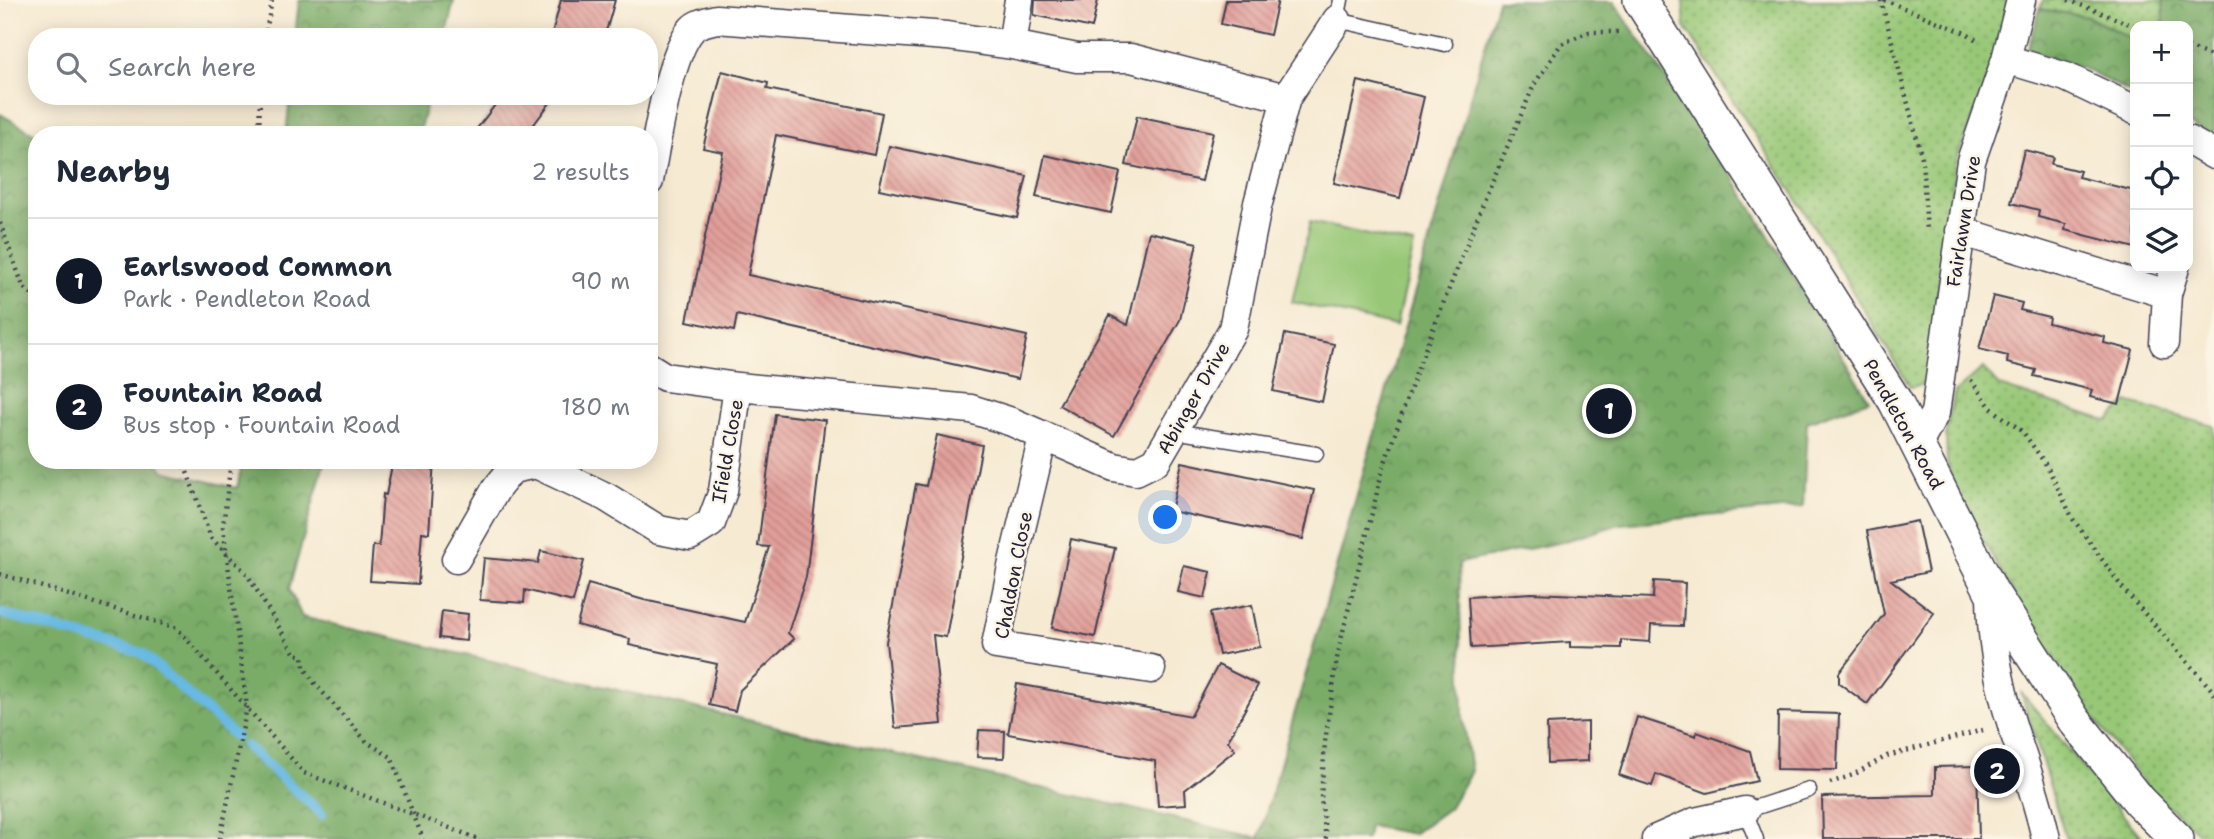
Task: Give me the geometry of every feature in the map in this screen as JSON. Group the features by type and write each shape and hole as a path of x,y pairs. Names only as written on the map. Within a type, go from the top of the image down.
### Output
{"street":[{"path":"1012,45 1019,0"},
{"name":"Fairlawn Drive","path":"1918,443 1934,413 1971,161 2006,59 2021,0"},
{"name":"Abinger Drive","path":"658,373 665,377 738,387 971,409 1012,422 1114,467 1136,471 1156,461 1233,329 1258,207 1286,98 1339,10"},
{"name":"Pendleton Road","path":"1651,10 1895,401 1991,591 2074,720 2139,801 2177,839"},
{"path":"658,137 679,51 693,27 716,19 775,11 1012,45 1077,58 1131,58 1286,98"},
{"path":"2006,59 2067,77 2130,108"},
{"path":"2193,143 2214,155"},
{"path":"1960,231 2171,281 2164,343"},
{"name":"Ifield Close","path":"547,469 606,497 659,530 690,536 711,523 723,491 738,387"},
{"name":"Chaldon Close","path":"1043,437 996,645 1152,669"},
{"name":"Ifield Close","path":"456,559 496,489 512,469"},
{"path":"1991,591 1991,618 1999,673 2046,839"},
{"path":"1656,839 1695,822 1745,811"}],"lane":[{"path":"1339,10 1445,44"},
{"path":"1174,431 1316,454"},
{"path":"1756,839 1745,811 1809,790"}],"path":[{"path":"267,28 272,0"},
{"path":"1882,0 1968,34 2006,59"},
{"path":"1882,0 1922,158 1927,238"},
{"path":"2068,0 2130,24"},
{"path":"1326,839 1321,798 1325,742 1338,652 1383,468 1420,362 1534,85 1561,44 1651,10"},
{"path":"2193,49 2214,57"},
{"path":"259,126 260,105"},
{"path":"0,223 23,286 28,291"},
{"path":"1945,341 1991,408 2023,432 2039,455 2073,519 2124,590 2214,695"},
{"path":"185,469 211,538 247,573 295,654 303,656 304,667 316,685 367,742 391,757 423,839"},
{"path":"220,839 247,707 223,527 230,469"},
{"path":"0,574 177,628 304,773 479,839"},
{"path":"1809,790 1853,775 1887,756 2011,722"}],"green space":[{"path":"299,0 454,0 447,28 296,28"},
{"path":"1498,0 1614,2 1730,172 1869,400 1807,422 1803,507 1620,524 1562,542 1459,563 1463,717 1471,771 1449,808 1413,834 1369,826 1367,839 0,839 0,114 28,130 28,469 163,469 237,488 241,469 322,469 289,589 302,617 1259,838"},
{"path":"1683,0 2012,0 1994,63 1956,161 1941,260 1931,372 1924,384 1910,387 1803,209 1685,27"},
{"path":"2043,0 2163,0 2164,21 2130,21 2130,38 2088,17 2040,9"},
{"path":"2163,0 2214,0 2214,138 2193,126 2193,21 2164,21"},
{"path":"2040,9 2088,17 2130,38 2130,92 2080,67 2027,51"},
{"path":"289,105 426,105 421,126 287,126"},
{"path":"1310,222 1414,245 1396,326 1292,302"},
{"path":"1983,368 1999,386 2108,421 2127,402 2214,426 2214,839 2205,839 2147,787 2089,712 2031,623 1956,494 1947,463 1946,431 1955,392"},
{"path":"2021,692 2143,839 2066,839"}],"building":[{"path":"561,0 615,0 607,28 553,28"},
{"path":"1035,0 1098,0 1092,28 1034,15"},
{"path":"1226,0 1278,0 1270,35 1221,24"},
{"path":"722,71 768,83 767,89 882,113 874,155 776,135 748,275 1027,336 1018,379 737,315 734,331 687,321 723,152 703,148"},
{"path":"1358,81 1424,97 1400,198 1334,183"},
{"path":"495,105 548,105 533,126 479,126"},
{"path":"1137,116 1213,132 1202,181 1126,165"},
{"path":"889,146 1027,176 1017,218 879,189"},
{"path":"2024,150 2053,157 2051,164 2080,171 2078,177 2130,190 2130,247 2065,230 2066,224 2038,217 2039,210 2011,203"},
{"path":"1045,155 1120,172 1111,213 1036,197"},
{"path":"1149,232 1197,243 1180,320 1114,436 1059,405 1110,315 1128,325"},
{"path":"1993,296 2022,303 2020,310 2049,317 2048,323 2105,337 2104,343 2133,350 2119,404 2090,397 2092,390 2034,376 2036,370 2007,363 2008,356 1979,349"},
{"path":"1285,334 1334,344 1322,402 1273,391"},
{"path":"775,414 825,420 806,577 788,633 794,639 740,690 735,711 709,705 717,664 629,645 630,639 577,625 588,584 644,600 745,622 769,547 758,546"},
{"path":"937,435 982,445 946,637 933,635 942,724 895,728 886,642 916,484 926,486"},
{"path":"1182,462 1314,490 1303,539 1171,511"},
{"path":"391,469 433,469 429,533 422,532 418,584 370,581 373,546 379,546 383,494 386,495"},
{"path":"1917,521 1928,572 1891,580 1934,613 1867,704 1839,683 1839,673 1884,614 1867,531"},
{"path":"1071,539 1115,548 1095,637 1052,628"},
{"path":"541,551 584,561 573,602 525,590 524,603 480,600 484,558 538,563"},
{"path":"1184,566 1211,572 1205,598 1178,592"},
{"path":"1654,581 1685,583 1683,626 1651,625 1650,642 1621,640 1621,648 1570,647 1570,642 1471,648 1468,597 1532,593 1653,598"},
{"path":"1252,605 1260,647 1219,655 1210,613"},
{"path":"442,611 468,614 466,641 439,638"},
{"path":"1218,665 1258,685 1228,741 1235,750 1185,790 1186,804 1158,806 1155,761 1008,734 1017,684 1191,716"},
{"path":"1778,712 1839,714 1837,770 1777,769"},
{"path":"1637,717 1696,736 1697,732 1750,751 1757,781 1707,793 1656,774 1652,786 1619,775"},
{"path":"1588,722 1588,761 1548,763 1547,724"},
{"path":"979,730 1005,731 1004,758 977,757"},
{"path":"1977,766 1979,839 1823,839 1822,797 1935,795 1935,767"}],"waterway":[{"path":"0,613 142,653 236,737"},
{"path":"246,746 322,814"}],"place":[{"name":"Earlswood Common","path":"1609,411"},
{"name":"Fountain Road","path":"1997,771"}]}
